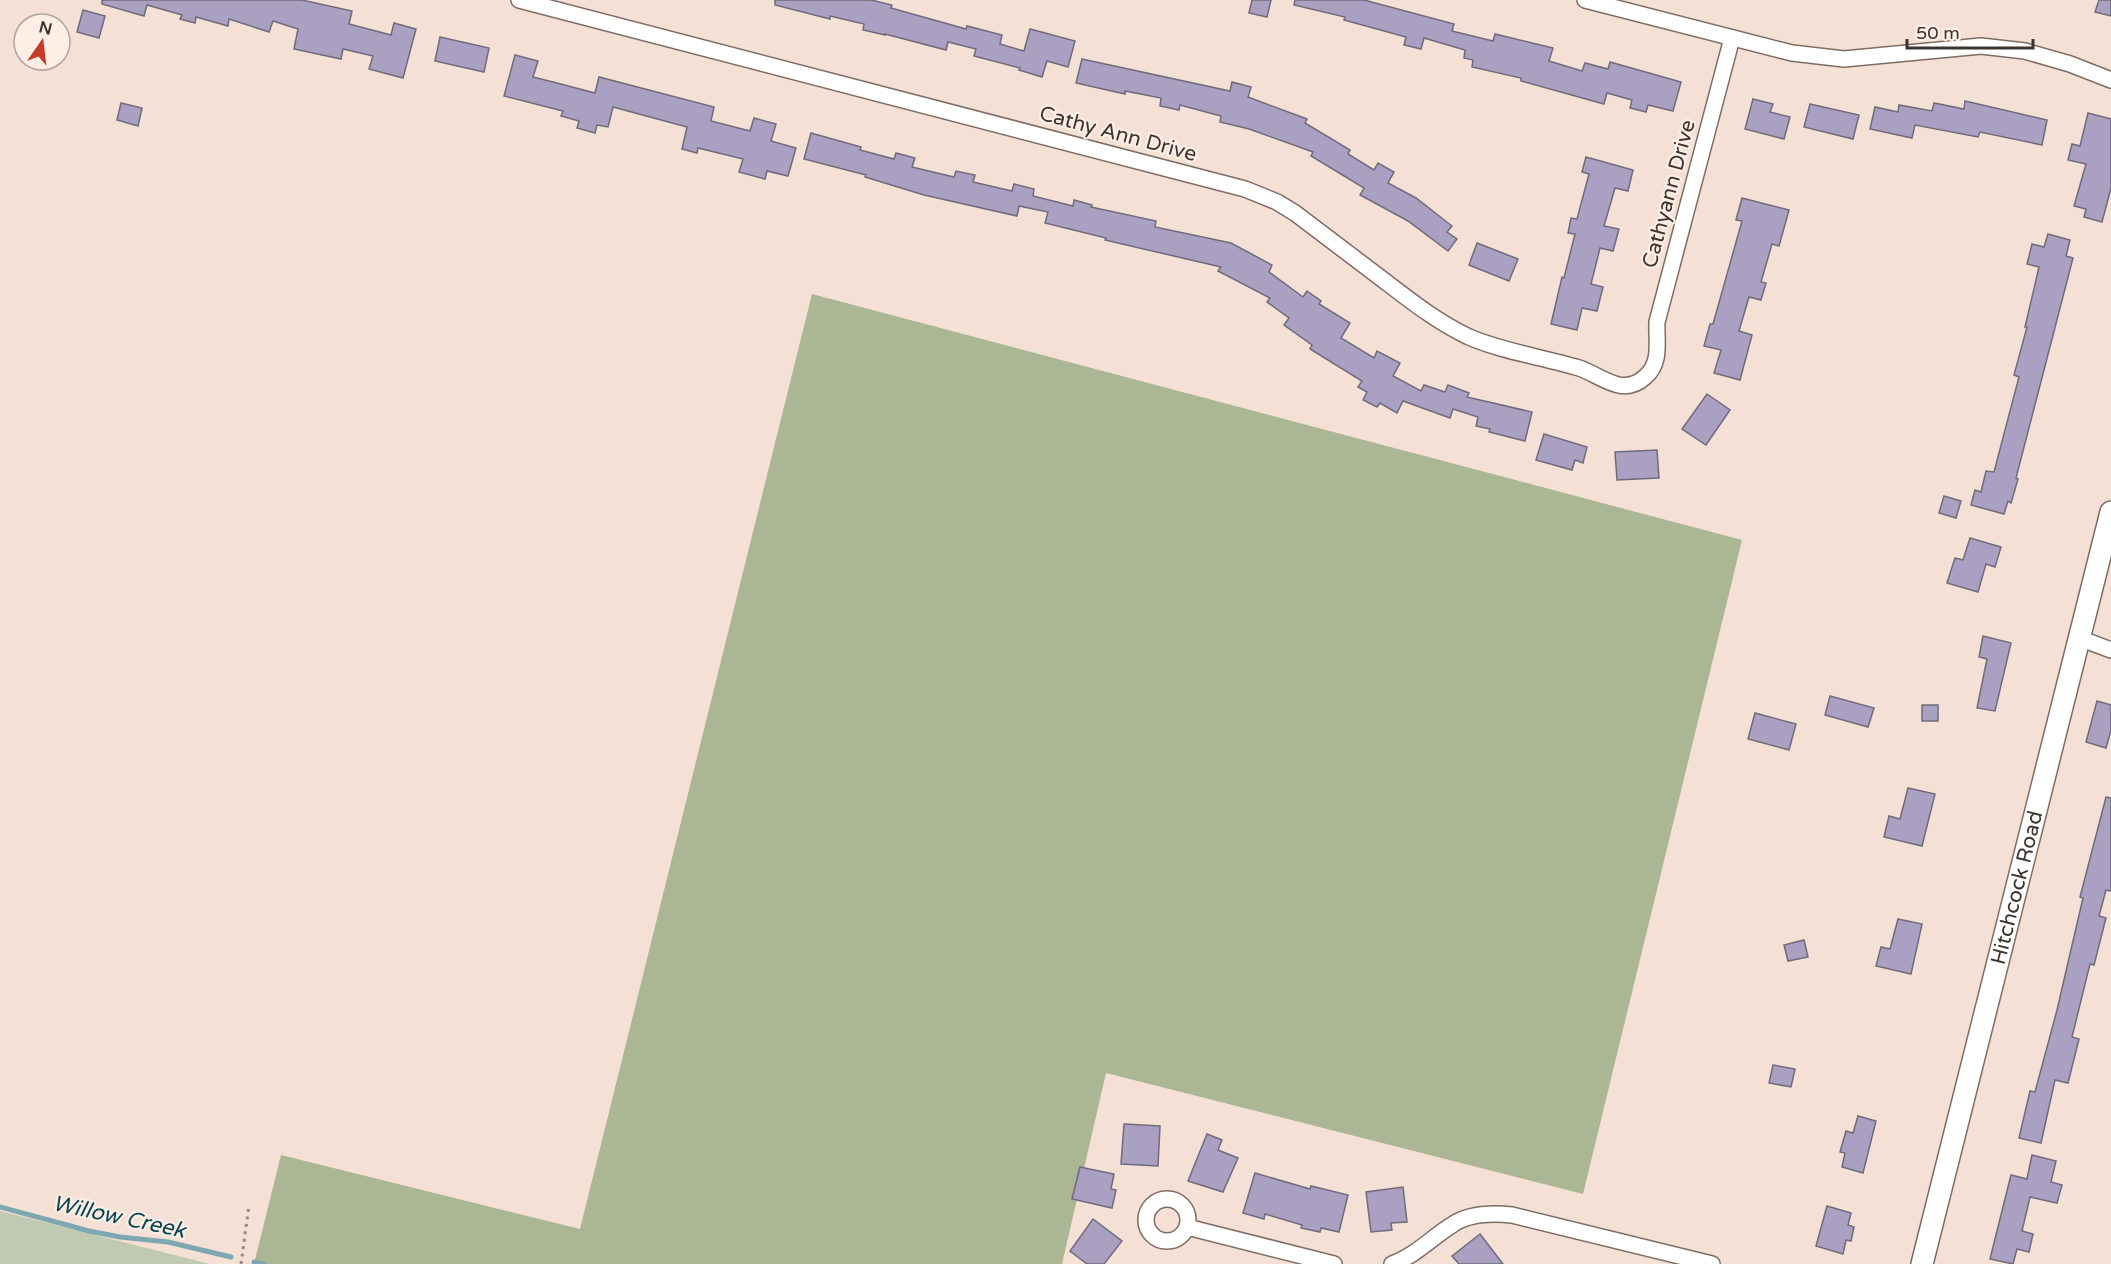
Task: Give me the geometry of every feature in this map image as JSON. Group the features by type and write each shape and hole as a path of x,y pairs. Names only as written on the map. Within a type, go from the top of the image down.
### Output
{"street":[{"name":"Cathy Ann Drive","path":"519,0 1245,189 1277,202 1295,213 1425,311 1472,338 1580,368 1615,385 1634,384 1645,378 1656,362"},
{"path":"1585,0 1792,53 1844,59 1981,46 2025,51 2070,64 2111,80"},
{"name":"Cathyann Drive","path":"1656,362 1657,322 1732,38"},
{"path":"2070,64 2111,71"},
{"name":"Hitchcock Road","path":"1922,1264 2111,512"},
{"path":"2079,638 2111,650"},
{"path":"1392,1264 1414,1254 1454,1224 1492,1213 1512,1215 1712,1264"},
{"path":"1187,1227 1334,1264"}],"path":[{"path":"241,1264 249,1205"}],"green space":[{"path":"812,294 1742,540 1583,1194 1106,1073 1062,1264 254,1264 281,1155 580,1229"},
{"path":"0,1211 210,1264 0,1264"}],"building":[{"path":"102,0 302,0 352,11 349,24 391,35 394,23 416,29 403,78 369,69 373,56 343,49 341,59 294,49 298,29 273,21 269,32 229,19 228,26 196,17 195,23 180,19 182,15 147,5 144,16 102,4"},
{"path":"775,0 871,0 892,5 891,8 966,29 967,26 1002,35 1000,44 1024,51 1030,29 1075,41 1068,67 1047,61 1042,77 1019,70 1020,68 974,56 976,49 948,42 946,50 863,30 864,24 830,16 830,19 775,5"},
{"path":"1252,0 1271,0 1267,17 1249,13"},
{"path":"1295,0 1364,0 1454,24 1452,31 1493,41 1495,34 1553,48 1549,61 1582,71 1585,63 1608,69 1610,62 1681,82 1673,111 1648,105 1646,112 1630,108 1632,100 1607,93 1604,104 1521,81 1521,78 1472,67 1473,60 1464,58 1465,50 1424,38 1421,49 1404,45 1406,37 1344,20 1345,17 1294,5"},
{"path":"2099,0 2111,0 2111,16 2095,12"},
{"path":"83,10 105,16 99,38 77,32"},
{"path":"440,37 489,48 484,72 435,61"},
{"path":"515,55 538,61 533,77 595,93 599,77 714,107 711,121 750,131 754,118 776,124 771,141 796,148 788,176 767,171 765,179 739,172 743,159 698,148 697,153 682,149 687,127 613,107 608,127 597,125 595,133 577,128 579,121 561,116 563,111 504,96"},
{"path":"1082,59 1230,91 1232,82 1251,87 1248,97 1307,119 1305,123 1350,150 1348,154 1374,170 1378,163 1394,172 1388,183 1416,198 1452,226 1447,232 1457,239 1448,251 1408,221 1360,195 1364,188 1311,156 1313,152 1249,129 1220,122 1221,116 1180,105 1179,110 1160,106 1161,98 1125,91 1125,94 1076,83"},
{"path":"1753,99 1773,104 1770,112 1790,117 1784,139 1745,129"},
{"path":"1965,101 2047,120 2042,145 1980,132 1978,137 1915,125 1912,138 1870,129 1875,107 1898,112 1899,105 1932,111 1934,103 1964,109"},
{"path":"121,103 142,108 138,126 117,120"},
{"path":"1810,104 1859,115 1853,139 1804,127"},
{"path":"2088,113 2111,119 2111,188 2102,222 2084,217 2086,209 2074,206 2086,164 2068,160 2072,144 2080,146"},
{"path":"811,133 894,159 896,153 915,158 912,167 954,177 956,171 975,175 973,182 1012,191 1014,184 1034,189 1033,196 1073,206 1074,200 1092,205 1091,207 1156,221 1155,227 1231,243 1272,265 1269,272 1303,297 1307,291 1321,301 1319,304 1350,323 1341,338 1374,358 1377,351 1400,363 1393,376 1421,391 1424,385 1445,392 1448,385 1469,393 1467,397 1532,412 1525,441 1489,432 1490,429 1476,426 1478,417 1453,409 1450,418 1403,401 1397,413 1380,403 1377,407 1363,400 1367,392 1358,387 1362,381 1310,349 1312,345 1284,325 1289,318 1267,302 1270,298 1218,271 1221,267 1105,240 1106,238 1045,223 1048,212 1019,206 1017,216 924,195 865,177 866,175 804,159"},
{"path":"1586,157 1633,170 1628,191 1615,188 1604,226 1619,229 1613,251 1600,248 1591,284 1603,287 1597,311 1582,308 1577,330 1551,324 1575,234 1568,233 1571,218 1577,219 1589,174 1582,172"},
{"path":"1742,198 1789,210 1779,246 1772,244 1761,282 1766,283 1761,300 1749,297 1739,331 1752,335 1740,380 1714,373 1721,350 1704,346 1710,324 1713,324 1742,221 1736,220"},
{"path":"2048,234 2070,240 2066,256 2073,258 2016,478 2018,479 2011,503 2008,501 2004,514 1971,505 1975,490 1981,492 1986,471 1994,472 2019,377 2014,375 2027,327 2025,327 2039,267 2027,264 2032,244 2044,247"},
{"path":"1477,243 1518,259 1509,281 1469,265"},
{"path":"1707,394 1730,410 1706,445 1682,429"},
{"path":"1544,434 1587,447 1583,463 1575,460 1572,470 1536,460"},
{"path":"1657,450 1659,478 1617,480 1615,452"},
{"path":"1944,496 1961,501 1956,518 1939,513"},
{"path":"1970,538 2001,547 1995,567 1986,564 1978,592 1947,583 1955,558 1963,560"},
{"path":"1983,636 2011,643 1995,711 1977,708 1987,659 1979,657"},
{"path":"1830,696 1874,708 1868,727 1825,715"},
{"path":"2097,701 2111,705 2111,730 2106,748 2086,742"},
{"path":"1922,705 1938,705 1938,721 1922,721"},
{"path":"1755,713 1796,724 1789,750 1748,739"},
{"path":"1908,788 1935,794 1922,846 1884,837 1889,816 1900,819"},
{"path":"2106,797 2111,798 2111,891 2106,890 2099,916 2106,918 2094,965 2090,964 2072,1037 2079,1039 2068,1083 2055,1080 2041,1143 2019,1138 2030,1091 2035,1092 2057,1010 2083,898 2080,897"},
{"path":"1898,919 1922,924 1911,974 1876,966 1881,947 1890,949"},
{"path":"1804,940 1808,957 1788,961 1784,945"},
{"path":"1773,1065 1795,1069 1791,1087 1769,1083"},
{"path":"1858,1116 1876,1121 1863,1173 1842,1167 1845,1153 1840,1152 1846,1131 1853,1133"},
{"path":"1124,1124 1160,1126 1158,1166 1121,1164"},
{"path":"1207,1134 1222,1140 1218,1150 1238,1158 1223,1192 1188,1181"},
{"path":"2032,1155 2056,1161 2051,1182 2062,1185 2057,1203 2030,1197 2022,1231 2033,1234 2029,1252 2017,1249 2013,1264 1990,1259 2011,1175 2027,1179"},
{"path":"1080,1167 1114,1174 1111,1189 1116,1190 1112,1208 1072,1199"},
{"path":"1255,1173 1310,1189 1311,1186 1348,1195 1339,1232 1321,1228 1320,1232 1301,1228 1302,1225 1265,1214 1264,1219 1243,1213"},
{"path":"1403,1187 1407,1222 1391,1223 1392,1230 1371,1232 1366,1192"},
{"path":"1827,1206 1851,1213 1848,1225 1854,1227 1851,1241 1846,1240 1843,1254 1816,1246"},
{"path":"1093,1219 1122,1241 1104,1264 1087,1264 1070,1251"},
{"path":"1480,1234 1503,1264 1459,1264 1452,1256"}],"waterway":[{"name":"Willow Creek","path":"0,1207 89,1231 168,1242 231,1257"},
{"name":"Willow Creek","path":"254,1262 264,1264"}]}
